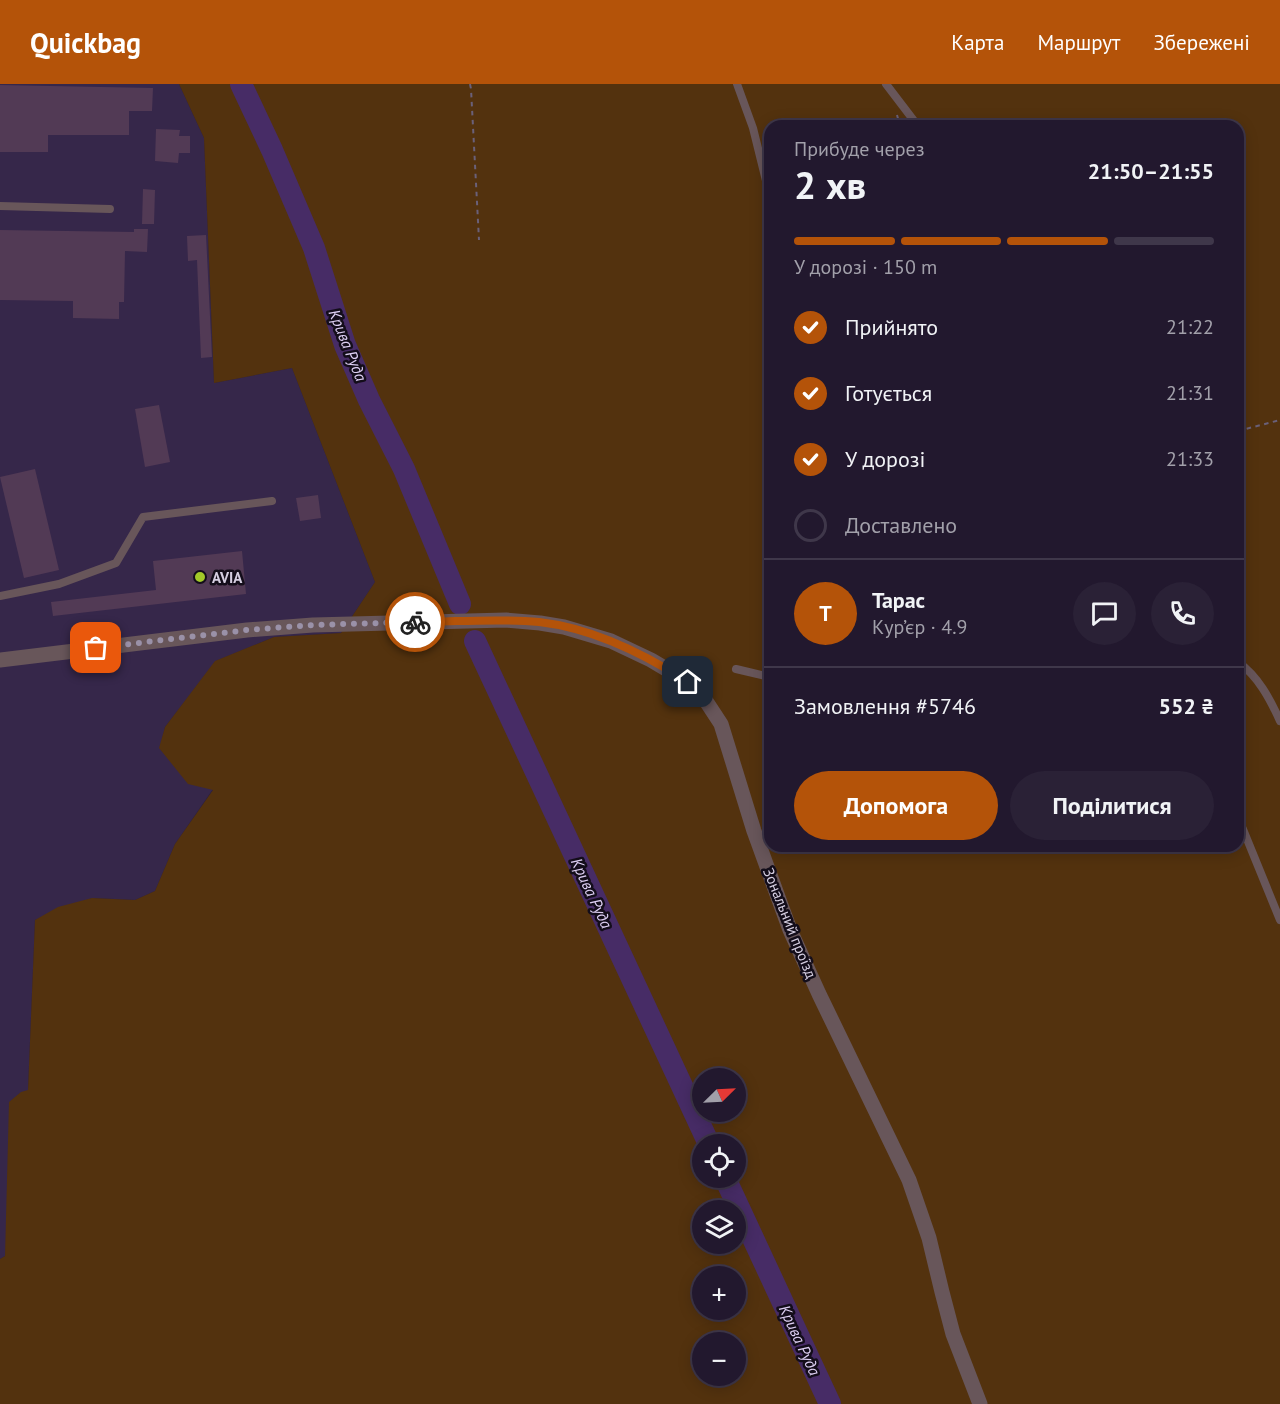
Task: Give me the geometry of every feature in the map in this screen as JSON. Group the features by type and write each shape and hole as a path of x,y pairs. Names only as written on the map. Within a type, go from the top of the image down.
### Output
{"street":[{"name":"Зональний проїзд","path":"0,660 247,630 338,624 506,620 540,622 588,633 621,646 688,682 702,695 724,731 758,841 790,930 912,1189 929,1238 953,1334 980,1404"}],"lane":[{"path":"737,84 753,128 764,173"},
{"path":"886,84 913,120"},
{"path":"0,206 110,209"},
{"path":"0,596 59,584 116,563 143,517 272,501"},
{"path":"1244,667 1254,675 1280,721"},
{"path":"736,669 764,676"},
{"path":"1244,832 1280,920"}],"path":[{"path":"470,84 479,240"},
{"path":"1244,429 1280,420"}],"shaded area":[{"path":"0,84 179,84 204,138 214,383 292,368 375,582 341,633 274,637 216,661 165,727 160,748 213,789 175,844 155,891 135,900 92,898 35,920 28,1090 5,1256 0,1259"},
{"path":"179,84 1280,84 1280,1404 0,1404 0,1259 5,1256 9,1102 21,1092 28,1090 35,920 58,907 92,898 135,900 155,891 175,844 213,790 188,784 159,748 165,727 215,661 274,637 341,633 375,582 292,368 214,383 204,138"}],"building":[{"path":"0,85 153,88 152,111 129,111 129,135 48,135 48,152 0,152"},
{"path":"156,129 180,130 179,136 190,136 190,153 179,153 178,163 155,161"},
{"path":"143,189 155,190 154,224 142,224"},
{"path":"134,229 148,229 147,252 125,251 124,302 119,302 119,319 73,318 73,301 0,300 0,230 134,232"},
{"path":"206,235 212,357 201,358 197,260 188,261 187,236"},
{"path":"159,405 170,462 145,467 135,409"},
{"path":"35,469 59,570 24,578 0,477"},
{"path":"318,495 321,518 300,521 296,498"},
{"name":"AVIA","path":"242,551 246,594 53,616 51,602 156,590 153,561"}],"waterway":[{"name":"Крива Руда","path":"241,84 314,248 345,345 369,400 404,469 460,604"},
{"name":"Крива Руда","path":"475,641 704,1134"},
{"name":"Крива Руда","path":"730,1188 830,1404"}],"way so far":[{"path":"96,648 247,630 313,625 415,622"}],"place":[{"name":"AVIA","path":"200,577"}],"route":[{"path":"415,622 506,620 540,622 564,627 611,641 651,660 688,682"}]}
